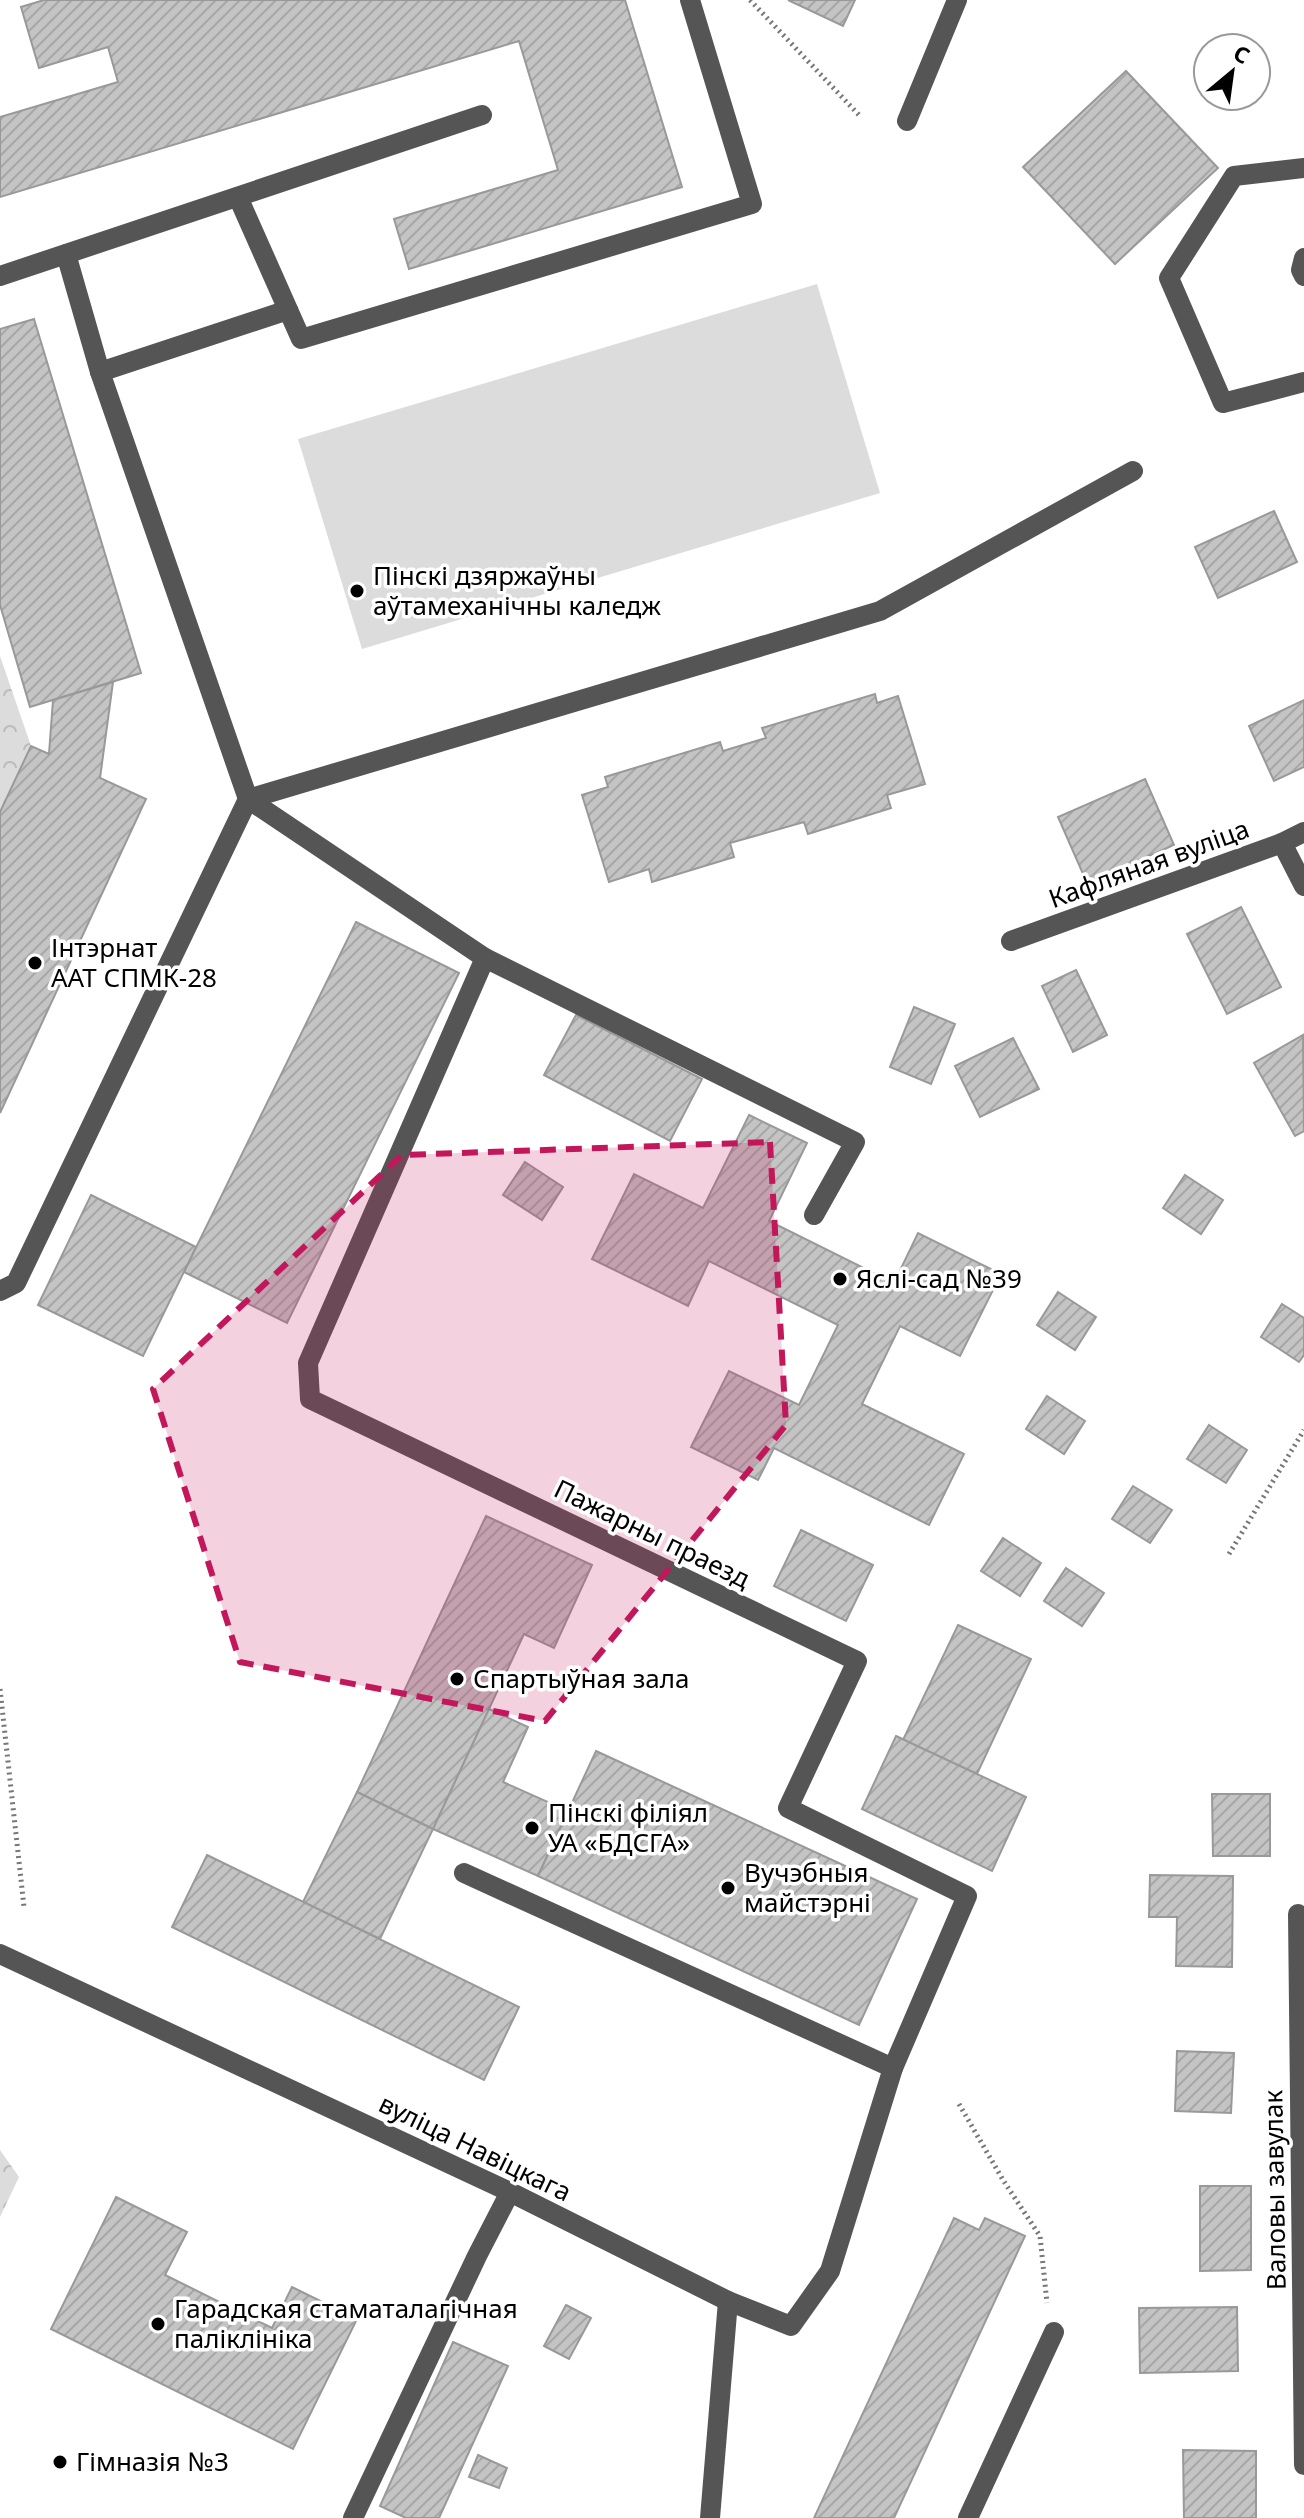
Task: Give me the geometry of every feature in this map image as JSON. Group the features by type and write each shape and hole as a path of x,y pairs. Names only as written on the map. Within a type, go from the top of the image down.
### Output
{"street":[{"path":"238,197 301,339 752,204 690,0"},
{"path":"907,121 957,0"},
{"path":"0,276 482,115"},
{"path":"1304,168 1234,176 1169,278 1223,403 1304,382"},
{"path":"66,254 100,372 248,799 485,958 855,1142 814,1215"},
{"path":"1304,258 1301,270 1304,276"},
{"path":"100,372 288,310"},
{"path":"0,1291 16,1283 248,799 880,611 1133,471"},
{"name":"Кафляная вуліца","path":"1011,941 1282,843 1304,832"},
{"path":"1282,843 1304,886"},
{"name":"Пажарны праезд","path":"485,958 308,1363 310,1399 857,1661 788,1808 967,1896 893,2068"},
{"path":"464,1873 893,2068"},
{"name":"Валовы завулак","path":"1298,1914 1304,2465"},
{"name":"вуліца Навіцкага","path":"0,1954 510,2192 728,2301 791,2326 830,2271 893,2068"},
{"path":"353,2518 510,2192"},
{"path":"710,2518 728,2301"},
{"path":"968,2518 1054,2332"}],"path":[{"path":"750,0 859,115"},
{"path":"1229,1554 1304,1430"},
{"path":"0,1689 24,1907"},
{"path":"959,2104 1040,2236 1047,2306"}],"highlighted area":[{"path":"770,1142 786,1425 545,1721 240,1662 153,1389 402,1155"}],"green space":[{"path":"817,284 880,493 362,649 298,439"},
{"path":"0,656 31,746 0,812"},
{"path":"0,2150 19,2177 0,2217"}],"building":[{"path":"44,0 625,0 682,187 409,269 394,219 558,170 519,41 0,197 0,117 118,82 108,47 39,68 21,7"},
{"path":"788,0 855,0 843,26"},
{"path":"1126,71 1218,168 1115,264 1023,167"},
{"path":"34,319 141,673 30,707 0,605 0,329"},
{"path":"1274,511 1297,562 1218,598 1195,547"},
{"name":"Інтэрнат ААТ СПМК-28","path":"113,682 100,778 146,799 0,1113 0,812 31,746 49,754 53,700"},
{"path":"875,694 877,703 898,696 925,784 887,795 891,808 808,834 804,822 730,843 734,857 652,882 649,869 609,882 582,795 608,787 605,777 720,742 723,751 766,738 762,728"},
{"path":"1304,700 1304,767 1274,781 1249,726"},
{"path":"1145,779 1174,845 1087,883 1058,817"},
{"path":"1241,907 1281,987 1227,1014 1187,934"},
{"path":"356,922 459,973 287,1323 184,1272"},
{"path":"1076,970 1107,1035 1073,1052 1042,986"},
{"path":"914,1007 955,1024 931,1084 890,1067"},
{"path":"576,1015 702,1079 670,1141 544,1075"},
{"path":"1303,1035 1304,1131 1295,1136 1254,1063"},
{"path":"1013,1038 1039,1089 980,1117 955,1066"},
{"path":"749,1115 807,1143 769,1221 894,1283 918,1233 1001,1274 960,1356 900,1326 862,1404 964,1454 929,1525 774,1448 758,1480 691,1447 729,1371 799,1405 838,1325 709,1261 688,1306 592,1259 634,1174 703,1208"},
{"path":"525,1162 563,1187 542,1220 503,1195"},
{"path":"1185,1175 1223,1200 1201,1234 1163,1208"},
{"path":"91,1195 196,1247 143,1356 38,1305"},
{"path":"1058,1292 1096,1317 1075,1350 1037,1325"},
{"path":"1282,1304 1304,1318 1304,1355 1299,1362 1261,1337"},
{"path":"1047,1396 1085,1421 1064,1454 1026,1429"},
{"path":"1209,1425 1247,1450 1226,1483 1187,1459"},
{"path":"1133,1486 1172,1510 1150,1543 1112,1519"},
{"name":"Спартыўная зала","path":"486,1516 592,1565 554,1648 524,1634 433,1829 357,1792"},
{"path":"801,1530 873,1565 846,1621 774,1586"},
{"path":"1003,1538 1041,1563 1020,1596 981,1571"},
{"path":"1066,1568 1104,1593 1082,1626 1044,1601"},
{"path":"958,1625 1031,1659 977,1774 903,1740"},
{"path":"489,1709 528,1727 503,1782 568,1811 538,1876 433,1829"},
{"path":"896,1736 1026,1797 992,1871 862,1809"},
{"name":"Вучэбныя майстэрні","path":"596,1751 917,1899 859,2025 538,1876"},
{"path":"357,1792 433,1829 380,1939 303,1902"},
{"path":"1212,1794 1270,1794 1270,1856 1213,1856"},
{"path":"207,1855 519,2007 484,2080 172,1927"},
{"path":"1150,1875 1233,1876 1232,1967 1176,1966 1177,1917 1149,1917"},
{"path":"1177,2051 1234,2053 1231,2113 1175,2111"},
{"path":"1200,2186 1251,2186 1251,2270 1200,2271"},
{"name":"Гарадская стаматалагічная паліклініка","path":"116,2197 187,2232 165,2275 272,2328 292,2287 357,2319 293,2449 51,2329"},
{"path":"954,2218 979,2230 985,2218 1025,2236 894,2518 814,2518"},
{"path":"566,2305 591,2318 569,2359 544,2346"},
{"path":"1237,2307 1238,2371 1140,2373 1139,2308"},
{"path":"453,2342 508,2366 439,2518 406,2518 380,2506"},
{"path":"1183,2450 1256,2451 1256,2518 1184,2518"},
{"path":"478,2455 507,2468 499,2488 469,2477"}],"place":[{"name":"Пінскі дзяржаўны аўтамеханічны каледж","path":"357,591"},
{"name":"Інтэрнат ААТ СПМК-28","path":"35,963"},
{"name":"Яслі-сад №39","path":"840,1279"},
{"name":"Спартыўная зала","path":"457,1679"},
{"name":"Пінскі філіял УА «БДСГА»","path":"532,1828"},
{"name":"Вучэбныя майстэрні","path":"728,1888"},
{"name":"Гарадская стаматалагічная паліклініка","path":"158,2324"},
{"name":"Гімназія №3","path":"60,2462"}]}
